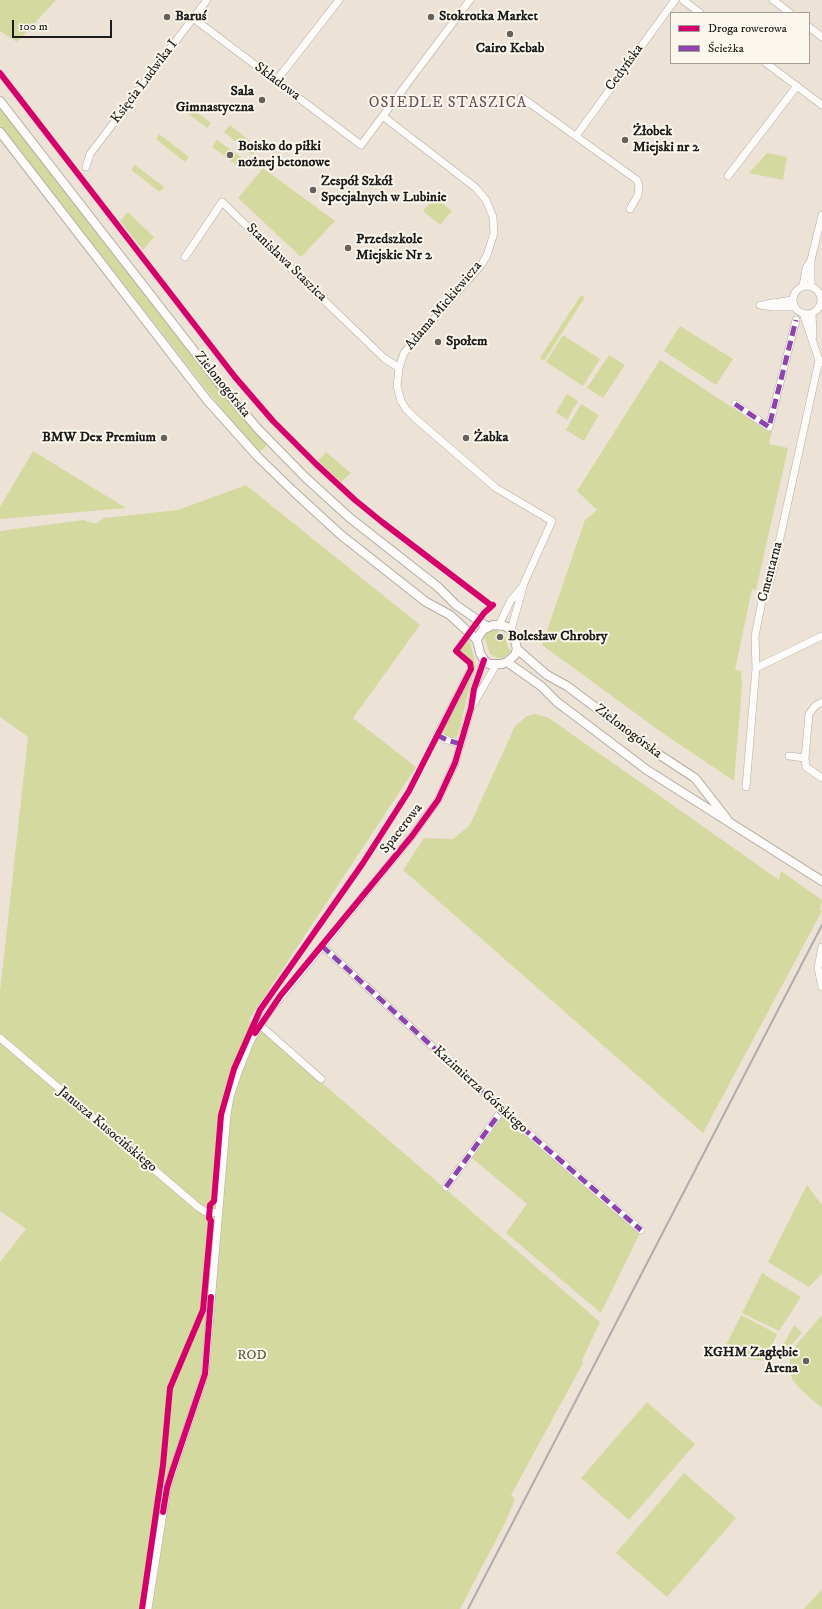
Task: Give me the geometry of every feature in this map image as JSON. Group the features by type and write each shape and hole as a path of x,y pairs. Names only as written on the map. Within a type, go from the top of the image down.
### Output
{"main road":[{"name":"Zielonogórska","path":"0,101 208,370 258,429 306,478 350,518 438,587 456,605 488,627"},
{"name":"Zielonogórska","path":"0,132 207,400 253,452 336,531 426,602 450,615 478,640"},
{"path":"499,625 511,630 517,650 507,662 496,665 484,660 480,653 478,640 483,630 488,627 499,625"},
{"name":"Zielonogórska","path":"517,650 547,675 567,686 652,750 695,778 730,823"},
{"name":"Zielonogórska","path":"507,662 541,686 557,702 636,762 675,789 822,881"}],"street":[{"name":"Księcia Ludwika I","path":"86,167 90,154 207,0"},
{"path":"276,81 339,0"},
{"path":"384,117 470,0"},
{"name":"Cedyńska","path":"576,136 675,0"},
{"path":"683,0 699,12"},
{"path":"773,0 789,12"},
{"name":"Składowa","path":"194,18 361,145 384,117"},
{"path":"810,28 822,37"},
{"path":"767,64 822,105"},
{"path":"728,176 796,86"},
{"path":"521,97 637,180 639,185 638,195 630,208"},
{"name":"Adama Mickiewicza","path":"384,117 476,188 486,200 493,217 494,233 490,247 482,264 404,353 399,368 398,392 410,414 496,488 552,521 524,583"},
{"name":"Stanisława Staszica","path":"185,257 222,202 384,358 399,368"},
{"path":"811,286 811,260 822,215"},
{"path":"795,307 793,300 794,294 802,286 806,268 811,260"},
{"path":"802,286 811,286 820,289 822,300 820,305 812,313 803,313"},
{"path":"793,300 761,305 773,307 795,307 803,313 822,367"},
{"path":"812,313 813,340"},
{"path":"735,404 769,427 796,320"},
{"name":"Cmentarna","path":"746,787 756,668 755,636 762,601 771,579 819,360"},
{"path":"499,625 511,600 524,583"},
{"path":"511,630 524,583"},
{"path":"756,668 822,636"},
{"name":"Spacerowa","path":"148,1609 167,1488 205,1374 227,1115 230,1097 238,1070 248,1045 281,995 429,814 441,794 461,744 471,708 474,689 484,660"},
{"name":"Spacerowa","path":"471,708 496,665"},
{"path":"461,744 437,735 469,673"},
{"path":"822,702 815,706 809,714 805,758 806,767 822,778"},
{"path":"789,756 805,758"},
{"name":"Kazimierza Górskiego","path":"322,946 502,1110 641,1230"},
{"path":"822,947 818,966 822,987"},
{"path":"260,1026 321,1079"},
{"name":"Janusza Kusocińskiego","path":"0,1038 198,1207 206,1212 218,1213"},
{"path":"446,1187 502,1110"}],"green space":[{"path":"0,0 56,0 17,42 0,31"},
{"path":"182,101 211,123 207,128 178,106"},
{"path":"0,104 268,444 260,452 233,423 0,125"},
{"path":"230,125 258,148 252,155 224,132"},
{"path":"159,134 189,157 185,162 156,139"},
{"name":"Boisko do piłki nożnej betonowe","path":"217,140 248,162 242,169 212,147"},
{"path":"767,153 787,157 783,180 749,173"},
{"path":"135,165 164,187 160,192 131,170"},
{"path":"263,168 335,221 301,257 238,198"},
{"path":"435,197 452,211 440,225 423,211"},
{"path":"128,212 154,237 143,250 120,221"},
{"path":"581,295 585,297 544,361 540,358"},
{"path":"680,326 733,359 716,385 664,351"},
{"path":"563,335 600,359 583,386 546,362"},
{"path":"609,355 625,365 603,398 587,388"},
{"path":"660,360 765,429 772,431 769,444 788,448 756,590 752,589 735,670 741,671 742,687 734,781 664,734 542,645 585,520 597,510 577,491"},
{"path":"567,394 578,401 567,420 556,412"},
{"path":"581,404 599,415 584,441 566,430"},
{"path":"33,451 126,508 0,519 0,507"},
{"path":"326,452 351,473 341,482 318,461"},
{"name":"ROD","path":"246,485 420,625 353,718 416,767 249,1020 600,1322 582,1360 583,1363 511,1495 515,1499 506,1521 460,1609 0,1609 0,1262 26,1229 0,1211 0,992 28,737 0,717 0,531 84,520 97,523 104,518 178,510"},
{"path":"496,630 505,635 508,647 511,651 502,658 497,658 490,654 484,637 488,632"},
{"path":"468,639 476,667 459,732 456,737 451,738 444,735 444,730 472,676 473,666 471,661 459,651"},
{"path":"535,714 549,718 779,880 781,871 822,900 820,910 822,911 703,1133 403,870 424,838 453,839 470,825 515,726 527,716"},
{"path":"503,1115 640,1233 601,1313 506,1233 527,1204 472,1158"},
{"path":"807,1185 822,1205 822,1273 809,1287 768,1262"},
{"path":"762,1273 801,1297 779,1331 742,1313"},
{"path":"741,1315 777,1334 765,1361 721,1355"},
{"name":"KGHM Zagłębie Arena","path":"822,1315 822,1408 800,1389 792,1379 789,1367 791,1355 797,1344"},
{"path":"794,1325 802,1333 781,1356 776,1358"},
{"path":"647,1402 695,1444 629,1520 581,1478"},
{"path":"684,1473 736,1518 667,1597 616,1553"},
{"path":"822,1589 822,1609 804,1609"}],"railway":[{"path":"468,1609 822,925"}],"marked path":[{"path":"735,404 769,427 796,320"},
{"path":"437,735 461,744"},
{"path":"322,946 502,1110 641,1230"},
{"path":"446,1187 502,1110"}],"cycle path":[{"path":"0,73 235,377 273,421 355,500 492,606"},
{"path":"142,1609 163,1465 170,1388 203,1310 211,1221 209,1218 210,1205 214,1201 221,1115 234,1069 260,1010 363,863 409,791 471,669 470,663 456,651 484,613 493,605"},
{"path":"255,1033 281,995 412,836 438,800 455,763 471,708 474,689 484,660"},
{"path":"163,1512 167,1488 205,1374 211,1297"}],"place":[{"name":"Baruś","path":"167,17"},
{"name":"Stokrotka Market","path":"431,17"},
{"name":"Cairo Kebab","path":"510,34"},
{"name":"Sala Gimnastyczna","path":"262,100"},
{"name":"Żłobek Miejski nr 2","path":"625,140"},
{"name":"Boisko do piłki nożnej betonowe","path":"230,155"},
{"name":"Zespół Szkół Specjalnych w Lubinie","path":"313,190"},
{"name":"Przedszkole Miejskie Nr 2","path":"348,248"},
{"name":"Społem","path":"438,342"},
{"name":"BMW Dex Premium","path":"164,438"},
{"name":"Żabka","path":"466,438"},
{"name":"Bolesław Chrobry","path":"500,637"},
{"name":"KGHM Zagłębie Arena","path":"806,1361"}],"district":[{"name":"OSIEDLE STASZICA","path":"448,104"}]}
